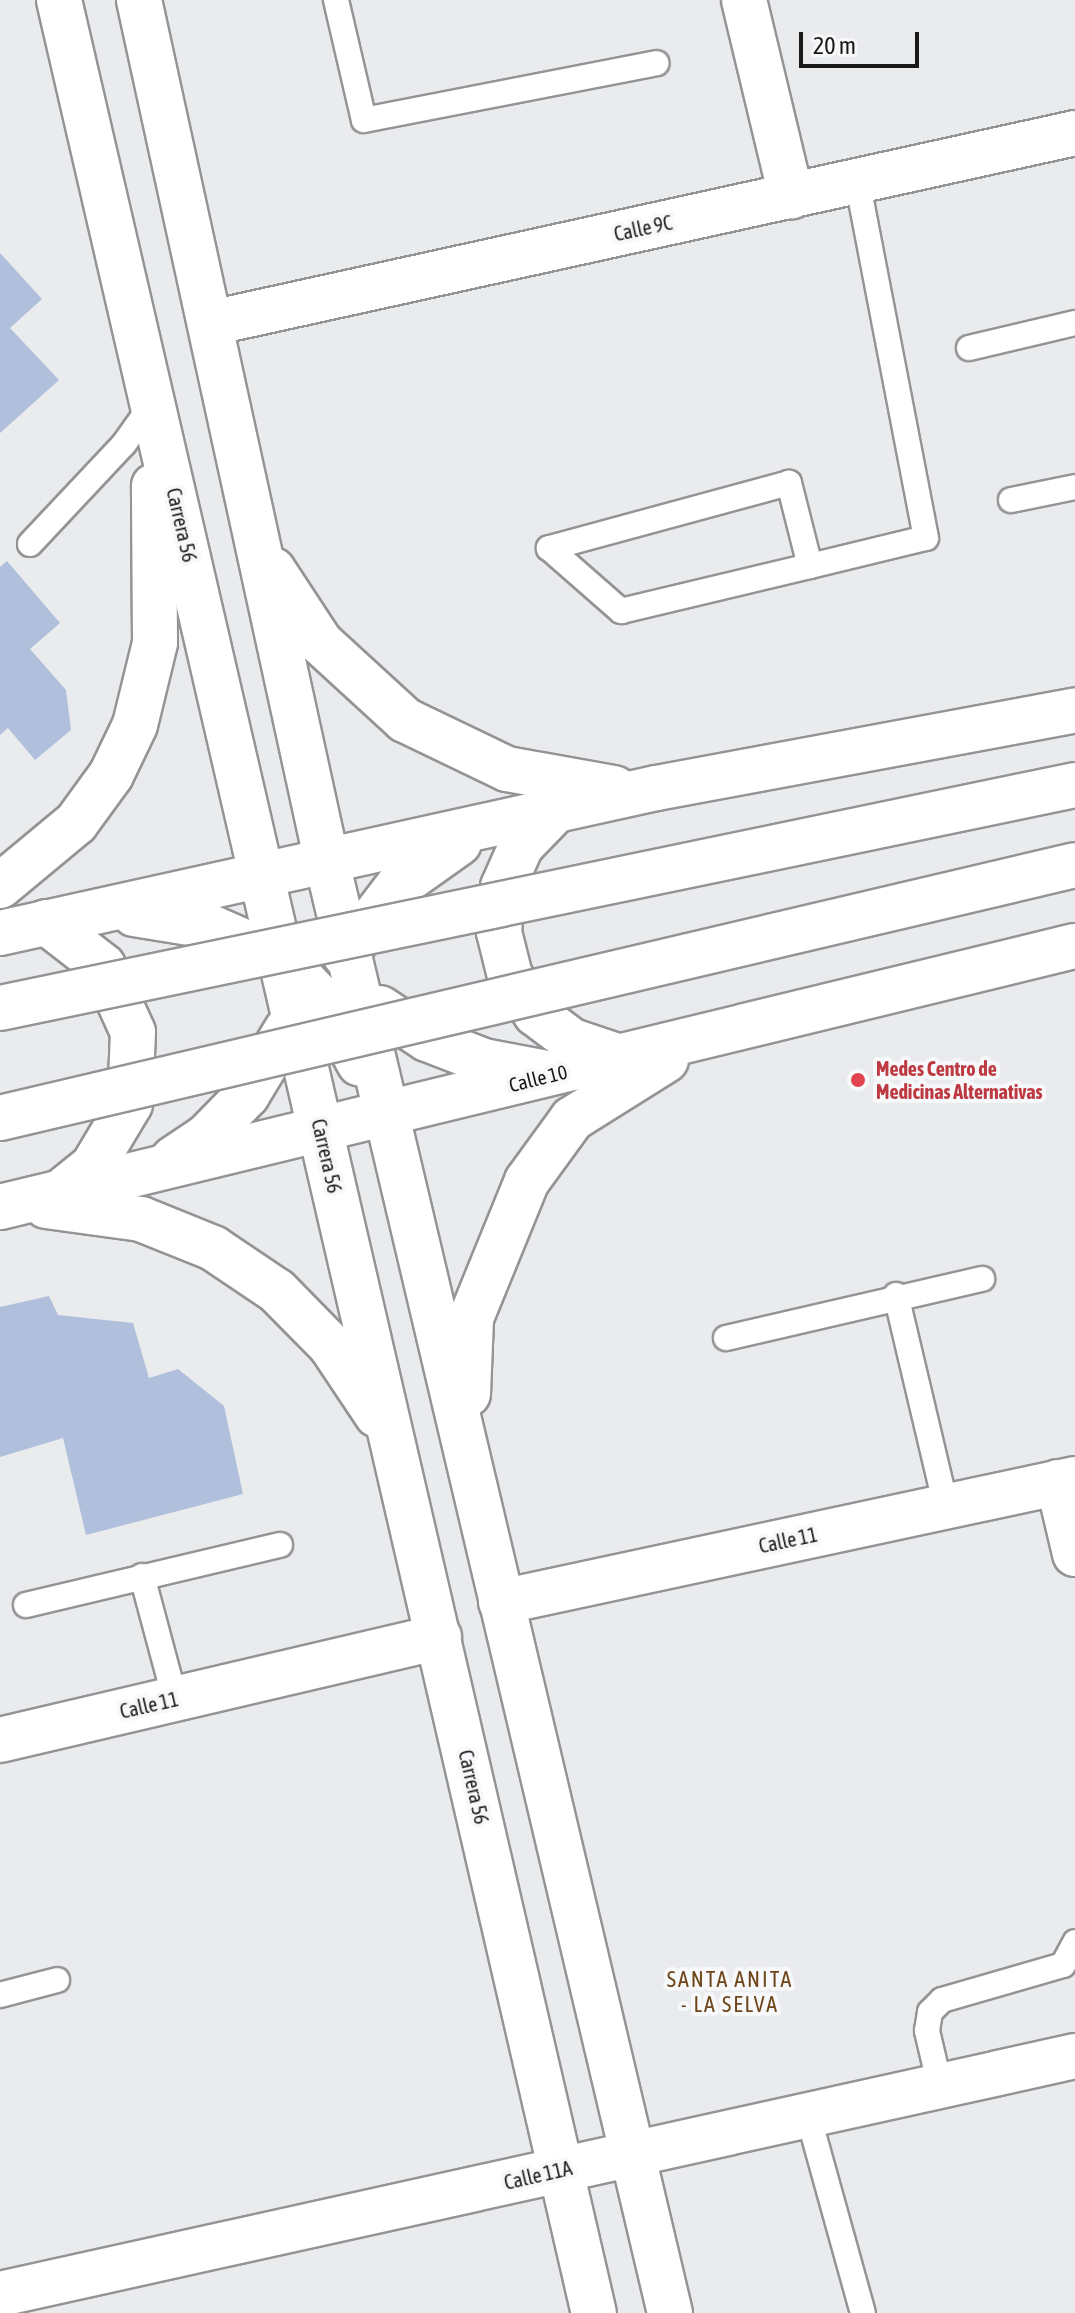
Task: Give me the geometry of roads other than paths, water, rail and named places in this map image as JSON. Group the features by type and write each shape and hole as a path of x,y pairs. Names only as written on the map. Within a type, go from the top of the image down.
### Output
{"street":[{"name":"Carrera 56","path":"59,0 265,875 322,980 387,1115 670,2313"},
{"name":"Carrera 56","path":"139,0 327,862 320,1131 594,2313"},
{"path":"744,0 791,196"},
{"name":"Calle 9C","path":"211,323 1075,133"},
{"path":"0,886 42,856 91,803 143,703 157,620 153,403"},
{"path":"248,509 298,612 347,671 405,720 472,756 543,779 656,788"},
{"path":"0,933 493,827 656,788 1075,710"},
{"path":"0,1008 1075,785"},
{"path":"553,813 521,846 503,887 499,932 510,976 536,1014 572,1041 620,1057"},
{"path":"156,1170 206,1137 247,1095 322,980 397,887 441,852 493,827"},
{"path":"0,1118 1075,865"},
{"path":"100,912 208,926 322,980 427,1039 484,1061 553,1075"},
{"path":"46,922 103,966 133,1032 130,1104 93,1166 65,1189"},
{"name":"Calle 10","path":"0,1208 65,1189 387,1115 1075,946"},
{"path":"481,1515 468,1391 471,1318 527,1181 572,1119 637,1074 714,1036"},
{"path":"0,1208 66,1205 141,1219 239,1265 277,1291 331,1346 374,1410 403,1481"},
{"path":"1067,1481 1075,1554"},
{"name":"Calle 11","path":"501,1602 1067,1481"},
{"name":"Calle 11","path":"0,1740 439,1637"},
{"name":"Calle 11A","path":"5,2290 1075,2056"}],"lane":[{"path":"336,0 364,120 657,63"},
{"path":"810,566 789,483 549,548 621,611 810,566 926,538 857,181"},
{"path":"969,348 1075,323"},
{"path":"30,544 124,444 153,403"},
{"path":"1011,500 1075,487"},
{"path":"726,1338 896,1295 982,1279"},
{"path":"896,1295 946,1506"},
{"path":"26,1605 280,1545"},
{"path":"142,1576 175,1699"},
{"path":"940,2086 927,2031 930,2012 942,2000 1063,1965 1075,1942"},
{"path":"0,1995 57,1980"},
{"path":"808,2115 863,2313"}],"place":[{"name":"Medes Centro de Medicinas Alternativas","path":"858,1080"}],"district":[{"name":"SANTA ANITA - LA SELVA","path":"730,1992"}]}
